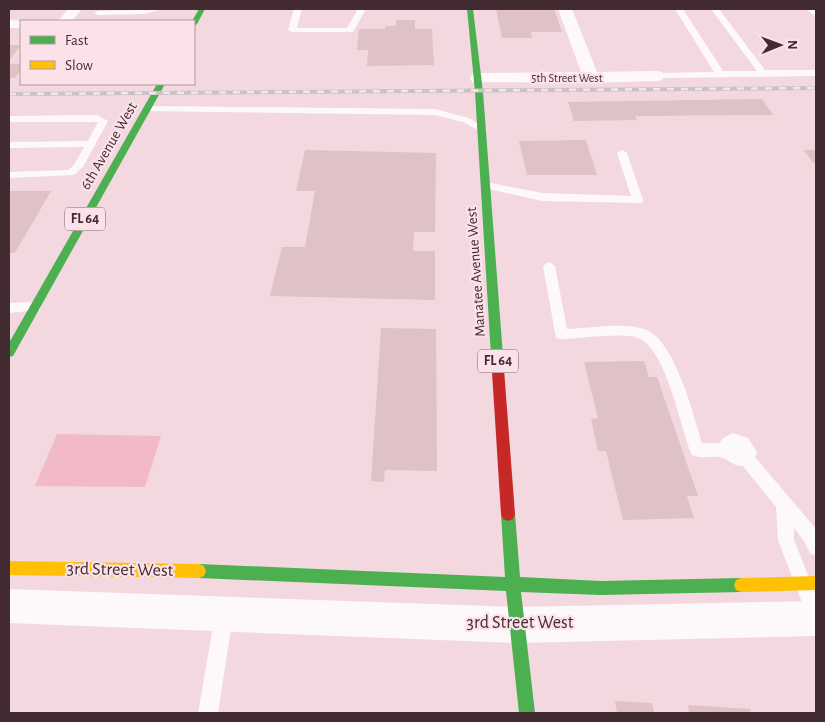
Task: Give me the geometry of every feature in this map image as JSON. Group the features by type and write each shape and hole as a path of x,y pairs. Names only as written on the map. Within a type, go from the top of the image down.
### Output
{"main road":[{"name":"Manatee Avenue West","path":"470,9 482,129 513,585 527,713"},
{"name":"6th Avenue West","path":"9,353 160,85"},
{"name":"3rd Street West","path":"9,568 232,572 601,588 809,583"}],"street":[{"path":"67,20 75,9"},
{"path":"565,9 591,78"},
{"name":"5th Street West","path":"478,78 656,76"},
{"path":"224,614 232,572"},
{"name":"3rd Street West","path":"9,606 517,625 816,618"}],"lane":[{"path":"98,13 144,12 159,9"},
{"path":"298,9 292,30 350,30 362,9"},
{"path":"679,9 720,74"},
{"path":"715,9 763,73"},
{"path":"810,9 816,15"},
{"path":"656,76 816,73"},
{"path":"148,109 435,112 466,120 482,129"},
{"path":"9,119 102,119 102,124 78,167 70,172 9,175"},
{"path":"9,145 91,144"},
{"path":"486,185 542,198 638,200 622,153"},
{"path":"549,266 561,334 633,333 649,338 662,353 670,370 697,450 727,450 735,458 742,460 746,458 810,535 816,547"},
{"path":"9,308 35,308"},
{"path":"784,504 786,540 809,583 816,618"},
{"path":"208,713 224,614"}],"shaded area":[{"path":"57,434 161,436 145,487 35,486"}],"building":[{"path":"496,9 554,9 562,32 531,32 532,38 502,38"},
{"path":"396,20 415,20 415,29 432,29 434,65 367,66 368,50 357,50 359,29 385,29 386,26 396,26"},
{"path":"9,45 20,45 20,46 9,61"},
{"path":"9,64 20,64 20,71 15,78 9,78"},
{"path":"762,99 773,115 635,116 637,120 574,121 568,102"},
{"path":"586,140 597,175 527,175 519,141"},
{"path":"305,150 436,153 435,232 414,232 413,251 435,251 435,300 270,296 282,247 305,247 315,191 296,191"},
{"path":"804,150 816,150 816,163 813,163"},
{"path":"9,191 51,191 15,253 9,253"},
{"path":"381,328 436,329 437,471 385,470 384,482 371,481"},
{"path":"644,361 649,377 657,377 698,496 687,496 694,518 623,520 606,451 598,451 591,419 598,418 584,362"},
{"path":"615,701 652,703 654,713 617,713"},
{"path":"688,705 750,709 751,713 689,713"}],"railway":[{"path":"9,94 816,88"}],"traffic: fast":[{"path":"195,22 202,9"},
{"path":"470,9 479,92 497,356"},
{"path":"9,353 160,85"},
{"path":"508,514 513,585 527,713"},
{"path":"199,571 601,588 741,585"}],"traffic: slow":[{"path":"9,568 199,571"},
{"path":"741,585 816,583"}],"traffic: jam":[{"path":"497,356 508,514"}]}
